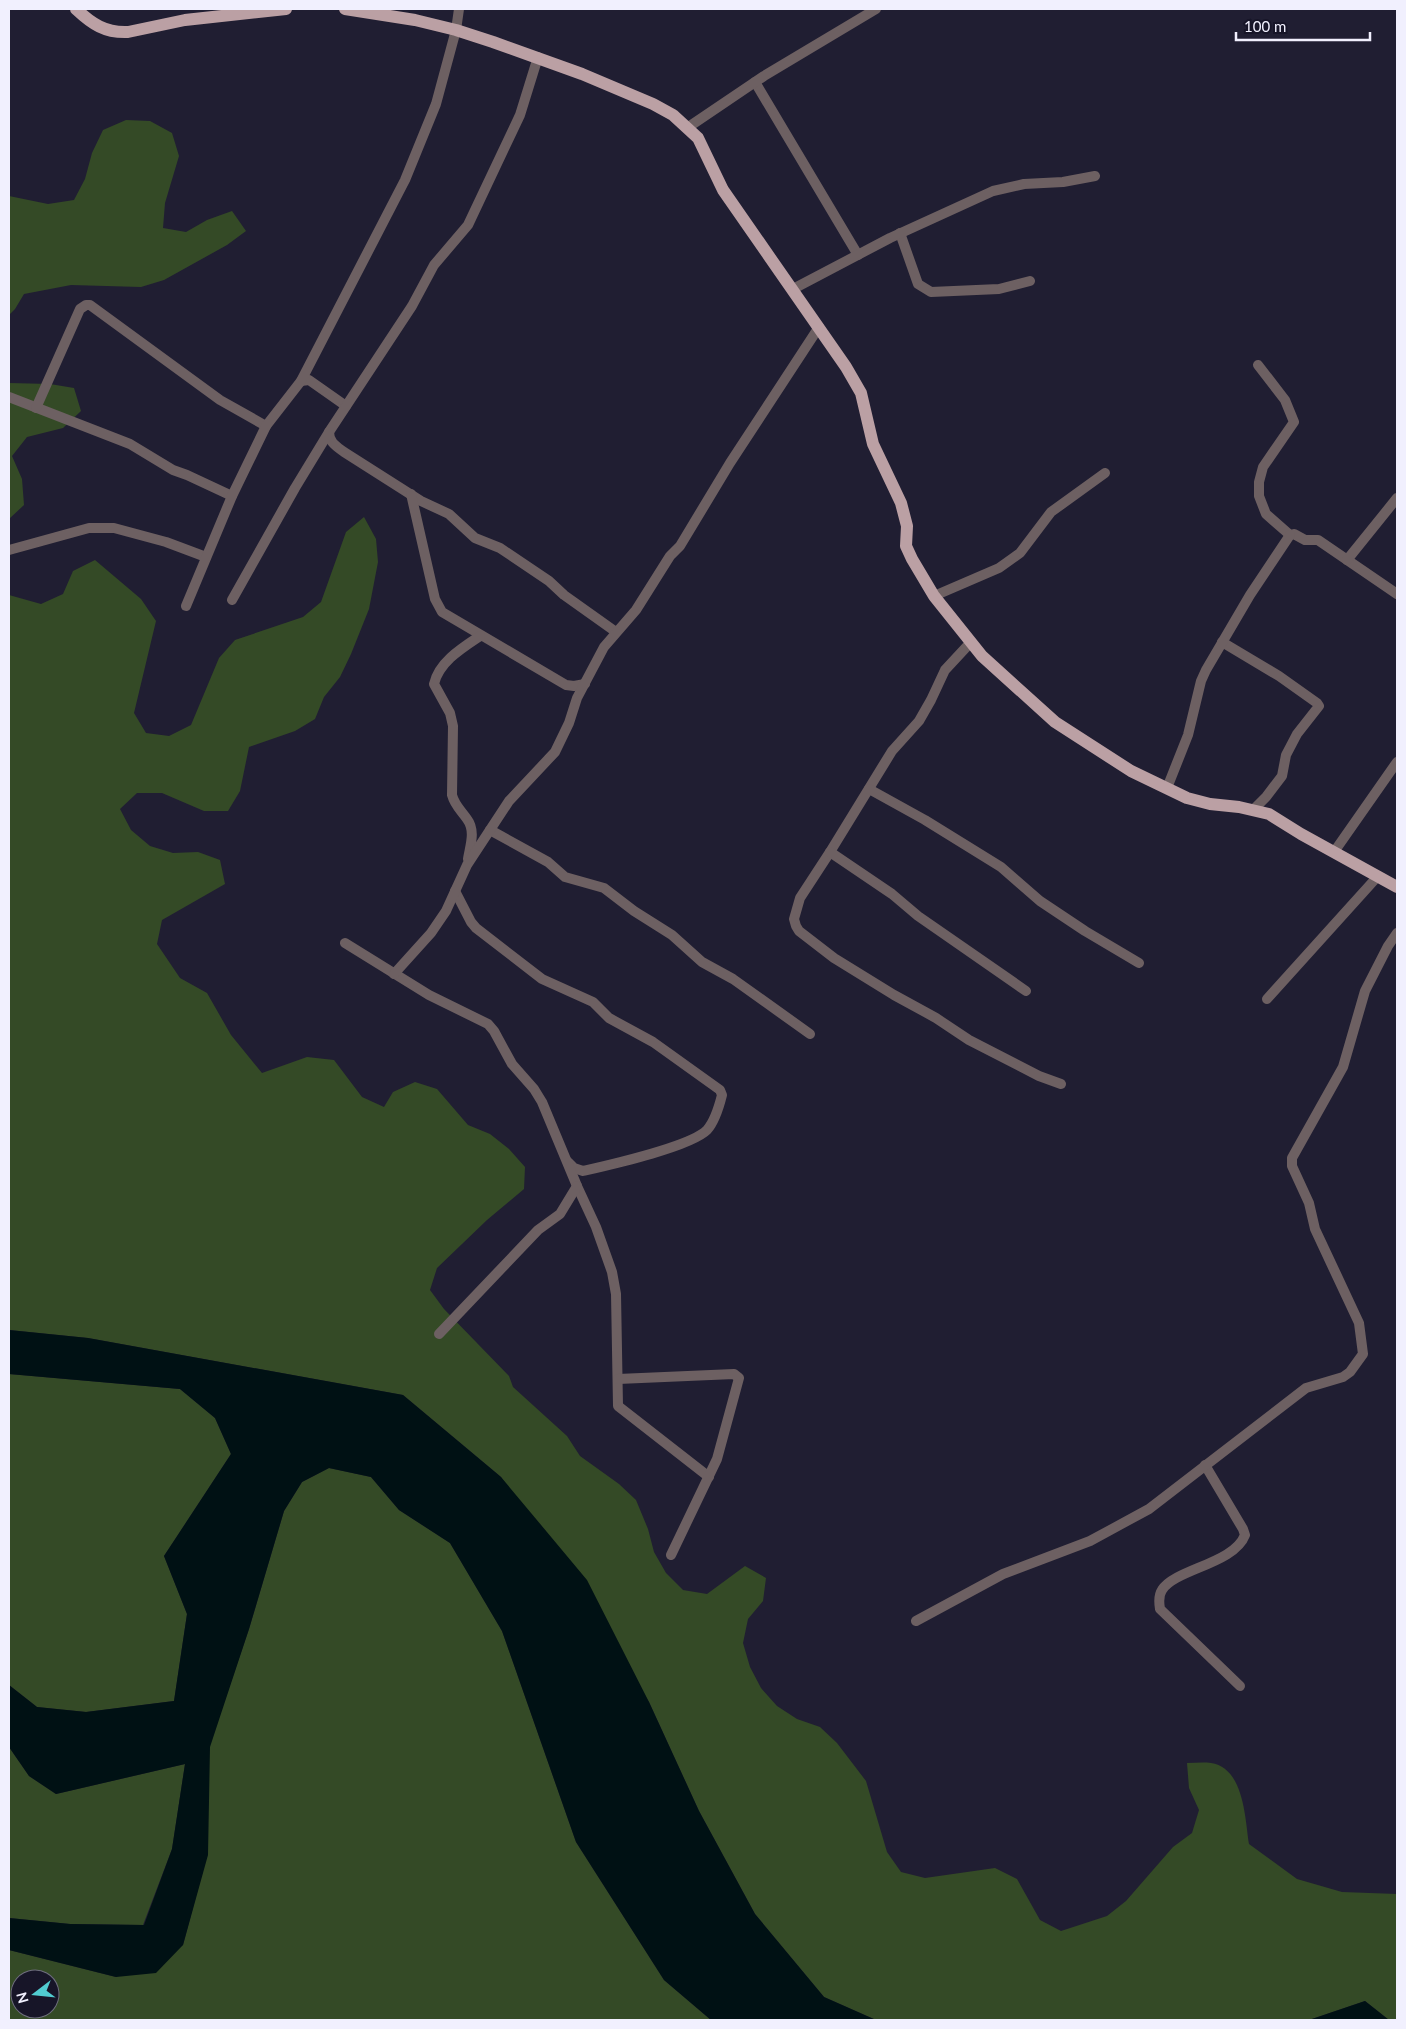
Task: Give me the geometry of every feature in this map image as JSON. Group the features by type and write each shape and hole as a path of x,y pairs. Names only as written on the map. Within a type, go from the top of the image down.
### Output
{"main road":[{"path":"76,9 102,29 116,32 128,32 185,20 286,9"},
{"path":"345,9 378,11 456,30 538,58 652,104 673,115 704,148 724,190 835,348 861,393 873,444 901,503 906,519 906,546 934,596 982,656 1055,722 1131,771 1187,798 1269,814 1397,887"}],"street":[{"path":"186,606 232,496 266,426 301,382 405,180 436,104 456,30 459,9"},
{"path":"687,128 755,82 876,9"},
{"path":"232,600 294,488 412,306 434,265 468,225 520,115 538,58"},
{"path":"755,82 858,254"},
{"path":"793,288 900,233 1009,186 1063,182 1095,176"},
{"path":"900,233 918,284 930,292 999,289 1030,281"},
{"path":"36,408 80,309 90,305 220,400 266,426"},
{"path":"394,974 431,933 446,911 466,865 508,801 555,752 563,738 578,698 604,647 636,610 670,556 680,546 730,463 819,327"},
{"path":"1258,365 1285,400 1294,417 1292,427 1271,453 1263,467 1258,496 1266,514 1290,535 1294,534 1305,540 1315,539 1397,594"},
{"path":"301,382 309,380 346,406"},
{"path":"9,397 130,444 173,470 232,496"},
{"path":"329,432 329,437 333,444 430,506 449,514 475,538 492,543 550,581 564,595 616,632"},
{"path":"934,596 999,568 1020,554 1051,512 1104,473"},
{"path":"411,494 439,607 442,612 566,685 585,684"},
{"path":"1347,560 1397,498"},
{"path":"9,550 89,528 114,528 166,542 206,557"},
{"path":"1167,788 1188,735 1201,681 1222,642 1290,535"},
{"path":"466,865 472,830 467,818 454,802 452,795 453,726 450,712 434,684 435,678 452,655 480,636"},
{"path":"970,642 945,670 919,721 892,752 800,898 794,919 799,931 834,958 936,1018 968,1040 1039,1076 1061,1084"},
{"path":"1222,642 1279,676 1320,706 1297,734 1286,755 1282,776 1266,798 1252,810"},
{"path":"1334,852 1397,762"},
{"path":"869,789 925,820 1001,867 1040,901 1085,931 1139,963"},
{"path":"490,830 548,862 565,877 604,888 634,911 672,935 702,962 733,979 810,1034"},
{"path":"830,852 892,894 918,916 1026,991"},
{"path":"1267,999 1378,876"},
{"path":"454,892 470,922 476,928 542,979 593,1002 609,1018 653,1042 720,1090 722,1095 712,1122 706,1131 697,1136 661,1150 583,1171 574,1168 568,1162"},
{"path":"916,1621 1003,1574 1090,1541 1149,1510 1306,1388 1347,1375 1360,1360 1362,1354 1358,1323 1354,1310 1315,1229 1308,1202 1292,1166 1292,1158 1343,1067 1365,991 1397,933"},
{"path":"345,943 429,995 492,1027 512,1064 534,1089 542,1102 596,1227 612,1272 616,1294 618,1406 709,1477"},
{"path":"439,1334 538,1230 560,1214 577,1186"},
{"path":"618,1379 737,1375 740,1382 717,1459 671,1555"},
{"path":"1205,1465 1245,1535 1235,1548 1174,1580 1162,1589 1158,1599 1160,1609 1240,1686"}],"green space":[{"path":"126,120 150,121 172,133 179,156 165,203 163,228 186,232 207,220 232,211 246,231 227,245 164,280 141,287 71,285 24,294 9,315 9,196 48,204 74,200 85,179 92,153 103,130"},
{"path":"9,383 50,384 74,388 81,411 63,428 27,437 12,456 22,479 24,505 9,519"},
{"path":"364,517 376,539 378,562 369,609 340,677 324,697 315,719 295,731 249,747 240,791 228,811 204,811 162,793 137,793 120,809 131,830 150,846 173,853 198,852 220,860 225,884 162,920 157,944 180,978 207,993 231,1035 262,1073 307,1057 334,1060 362,1097 384,1107 393,1092 415,1082 437,1089 468,1125 490,1134 509,1149 525,1167 524,1189 487,1220 437,1268 430,1290 444,1309 509,1376 513,1387 567,1436 580,1456 619,1484 636,1500 648,1529 654,1552 666,1573 683,1590 707,1594 745,1566 766,1578 763,1601 748,1619 743,1643 750,1667 761,1688 777,1706 797,1719 820,1727 837,1743 866,1781 887,1852 901,1872 925,1878 995,1868 1017,1879 1040,1920 1061,1931 1107,1916 1126,1901 1173,1847 1192,1833 1199,1810 1189,1788 1187,1763 1211,1763 1222,1767 1230,1774 1236,1784 1244,1808 1249,1844 1297,1879 1342,1892 1397,1894 1397,2020 1389,2020 1365,2001 1309,2020 876,2020 824,1997 755,1914 699,1811 649,1702 501,1477 403,1395 88,1338 9,1330 9,595 41,604 63,594 73,571 95,560 141,599 156,621 134,713 146,733 169,736 191,725 219,658 235,640 303,617 321,602 346,532"},
{"path":"9,1374 180,1389 215,1418 231,1454 164,1556 187,1614 174,1701 86,1712 37,1707 9,1685"},
{"path":"329,1468 371,1477 399,1510 450,1543 502,1631 576,1842 664,1980 711,2020 9,2020 9,1950 116,1977 183,1945 207,1855 209,1747 249,1629 284,1511 302,1482"},
{"path":"9,1747 29,1776 56,1794 185,1764 172,1849 143,1925 70,1924 9,1918"}],"shaded area":[{"path":"9,1330 88,1338 403,1395 501,1477 587,1580 649,1702 699,1811 755,1914 824,1997 876,2020 711,2020 664,1980 576,1842 502,1631 450,1543 399,1510 371,1477 329,1468 302,1482 284,1511 249,1629 210,1747 208,1855 183,1945 156,1973 116,1977 9,1950 9,1918 70,1924 144,1925 172,1849 185,1764 56,1794 29,1776 9,1747 9,1685 37,1707 86,1712 174,1701 187,1614 164,1556 231,1454 215,1418 180,1389 9,1374"},
{"path":"1365,2001 1389,2020 1309,2020"}]}
